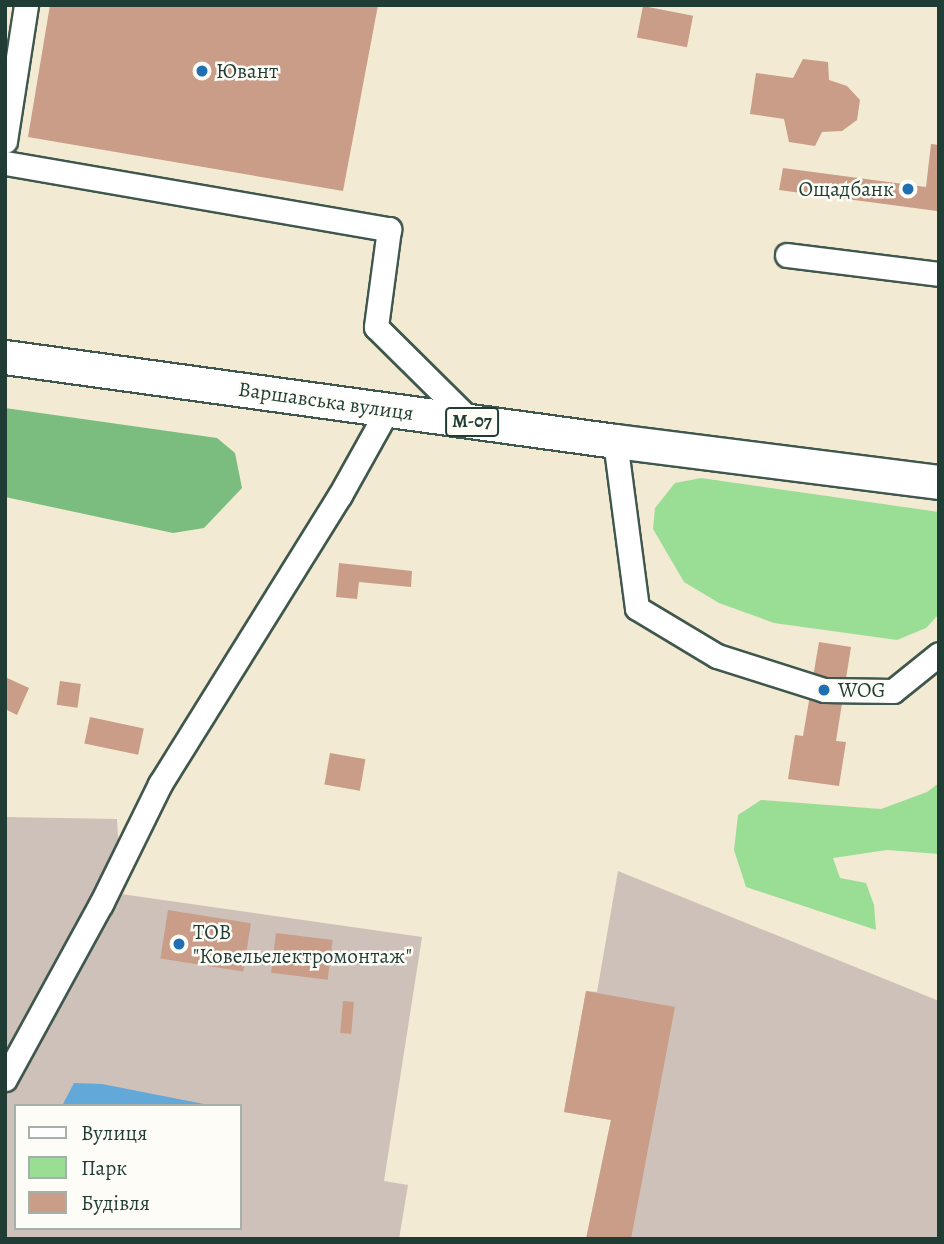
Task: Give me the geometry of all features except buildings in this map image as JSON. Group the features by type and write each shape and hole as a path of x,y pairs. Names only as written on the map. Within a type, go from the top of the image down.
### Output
{"highway":[{"name":"Варшавська вулиця","path":"5,357 472,422 939,482"}],"lane":[{"path":"5,141 26,5"},
{"path":"5,163 389,229 376,327 472,422"},
{"path":"787,255 939,274"},
{"path":"6,1074 101,904 160,784 340,495 388,409"},
{"path":"615,441 637,608 717,656 824,690 892,691 931,663 939,654"}],"shaded area":[{"path":"5,817 117,819 121,894 422,937 384,1181 408,1185 399,1239 5,1239"},
{"path":"618,871 939,1001 939,1239 586,1239 611,1120 564,1112 586,991 597,992"}],"green space":[{"path":"5,408 217,438 235,453 242,488 204,528 173,533 5,497"},
{"path":"701,478 939,512 939,614 926,628 897,640 774,623 719,603 684,582 653,529 655,508 675,483"},
{"path":"939,783 939,854 887,850 833,858 840,878 866,883 874,905 876,930 746,887 734,850 738,815 761,800 881,809 927,792"}],"water":[{"path":"74,1083 102,1084 204,1104 63,1104"}],"place":[{"name":"Ювант","path":"202,71"},
{"name":"Ощадбанк","path":"908,189"},
{"name":"WOG","path":"824,690"},
{"name":"ТОВ \"Ковельелектромонтаж\"","path":"179,944"}]}
